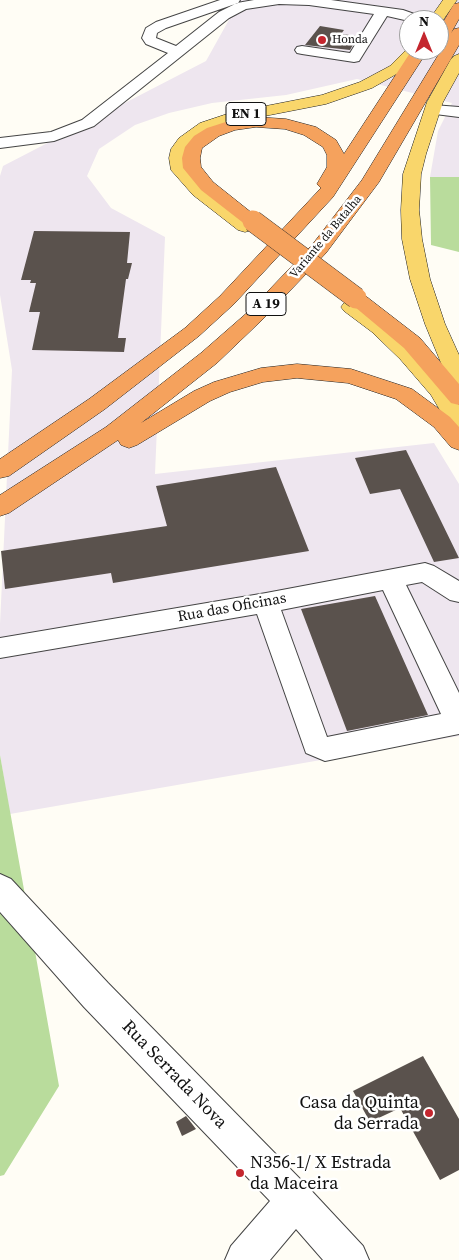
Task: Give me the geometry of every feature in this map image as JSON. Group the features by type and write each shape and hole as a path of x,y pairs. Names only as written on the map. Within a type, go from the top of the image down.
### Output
{"highway":[{"name":"Variante da Batalha","path":"0,507 99,442 154,401 209,358 256,315 319,249 370,182 459,32"},
{"path":"0,470 97,404 192,332 227,300 327,193 414,60"},
{"name":"Variante da Batalha","path":"0,487 104,419 210,336 269,280 307,239 342,194 387,129 427,60"},
{"path":"139,433 246,345 330,256 384,185 434,106"},
{"path":"307,216 336,167 336,155 333,148 321,136 305,129 278,122 248,122 224,127 204,137 194,147 191,162 197,176 206,186 249,224 353,302 412,343 459,398"},
{"path":"0,524 139,433 202,396 228,384 274,372 315,371 351,376 404,394 437,417 459,442"}],"main road":[{"path":"459,58 434,106 420,145 412,174 410,210 412,239 418,272 426,300 459,380"},
{"name":"EN 1","path":"249,224 199,191 180,170 179,153 185,142 206,127 230,118 319,100 358,89 395,69 404,60"},
{"path":"353,302 408,354 440,392 459,424"}],"street":[{"path":"179,52 151,41 149,38 150,31 161,25 234,0"},
{"path":"0,143 54,136 88,122 224,15 233,10 253,4 279,0 309,1 399,14"},
{"path":"302,50 354,58 383,12"},
{"path":"434,106 459,112"},
{"name":"Rua das Oficinas","path":"0,648 266,603 425,572 459,593"},
{"path":"266,603 316,745 325,749 339,748 458,722 390,578"},
{"name":"Rua Serrada Nova","path":"0,889 96,995 295,1200 349,1260"},
{"path":"245,1260 295,1200"}],"shaded area":[{"path":"240,0 459,0 459,177 430,177 438,131 452,103 357,79 286,95 212,103 169,113 135,125 99,149 87,176 111,208 165,237 155,474 434,443 459,484 459,736 10,814 0,755 0,624 12,370 0,295 0,176 3,166 206,61"}],"green space":[{"path":"430,177 459,177 459,252 431,245"},
{"path":"0,755 59,1086 4,1175 0,1176"}],"building":[{"name":"Honda","path":"320,26 344,30 341,34 358,36 350,50 305,45"},
{"path":"34,231 130,232 127,263 132,263 128,279 126,279 118,338 126,338 124,352 32,350 40,312 29,312 36,283 30,283 31,280 21,280"},
{"path":"406,450 459,558 434,562 400,489 370,494 355,458"},
{"path":"276,467 309,551 113,583 111,573 5,589 1,551 167,526 156,486"},
{"path":"375,596 428,715 347,731 301,609"},
{"name":"Casa da Quinta da Serrada","path":"423,1056 459,1119 459,1170 440,1180 400,1108 370,1122 353,1091"},
{"path":"186,1116 196,1129 182,1136 176,1122"}],"place":[{"name":"Honda","path":"322,40"},
{"name":"Casa da Quinta da Serrada","path":"429,1113"},
{"name":"N356-1/ X Estrada da Maceira","path":"240,1173"}]}
